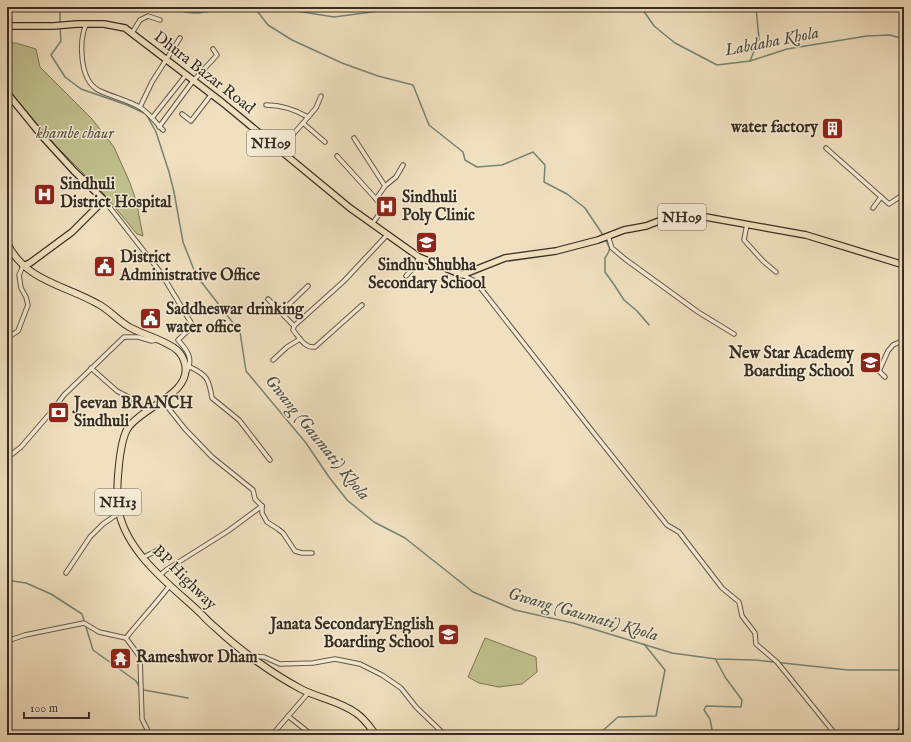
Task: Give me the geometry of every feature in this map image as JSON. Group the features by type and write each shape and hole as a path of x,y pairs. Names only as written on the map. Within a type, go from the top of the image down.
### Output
{"highway":[{"path":"7,243 14,256 22,266 40,278 97,303 130,328 172,347 179,352 185,365 186,373"},
{"name":"BP Highway","path":"186,373 182,384 133,421 122,440 119,474 119,512 128,536 152,569 219,632 288,681 356,713 376,735"}],"main road":[{"name":"Dhura Bazar Road","path":"7,26 104,24 125,28 186,75 350,208 419,257 462,275"},
{"path":"7,93 42,136 74,171 104,200 72,232 30,263 22,266"},
{"name":"NH09","path":"462,275 505,258 556,251 659,221 681,217 700,216 806,235 904,265"}],"street":[{"path":"132,33 140,20 148,16 160,20"},
{"path":"86,24 83,31 81,47 84,70 90,82 96,89 140,108 163,130"},
{"path":"140,108 152,82 180,38"},
{"path":"159,126 193,81 217,55 213,49"},
{"path":"152,118 186,75"},
{"path":"182,114 191,121 211,95"},
{"path":"279,150 316,108 321,96"},
{"path":"266,105 280,105 297,110 308,117"},
{"path":"162,106 169,112"},
{"path":"302,123 326,142"},
{"path":"354,138 385,186"},
{"path":"826,148 889,204 904,194"},
{"path":"337,156 376,199 383,209 372,224"},
{"path":"376,199 385,186 396,177 403,165"},
{"path":"873,208 881,197"},
{"path":"104,200 161,273 193,326 178,340 186,348 190,357 190,367 186,373"},
{"path":"747,224 744,240 763,261 776,272"},
{"path":"294,326 344,281 387,235"},
{"path":"608,236 612,248 625,259 692,308 734,334"},
{"path":"406,276 415,266 419,257"},
{"path":"7,338 18,331 28,305 21,288 19,275 22,266"},
{"path":"462,275 475,281 667,525 679,532 722,588 739,602 742,616 755,633 756,644 776,662 836,735"},
{"path":"281,312 308,286"},
{"path":"268,299 294,326 293,330 307,346 315,346 362,305"},
{"path":"7,332 13,334"},
{"path":"7,458 21,447 52,411 64,394 124,337 138,337 152,341 155,340"},
{"path":"273,360 287,347 300,339"},
{"path":"885,377 879,372 888,351 893,345 904,340"},
{"path":"190,367 199,371 210,383 212,398 239,420 270,460"},
{"path":"91,368 117,391 136,401 146,411"},
{"path":"162,400 185,429 212,457 253,490 255,499 262,506 262,513 267,522 283,533 295,551 312,553"},
{"path":"159,576 166,570 228,531 262,506"},
{"path":"66,573 90,537 103,524 119,512"},
{"path":"144,557 158,550"},
{"path":"126,638 170,586"},
{"path":"7,641 26,635 84,624 99,632 126,638 140,658 142,719 150,735"},
{"path":"251,656 264,657 280,664 313,663 335,658 360,664 382,675 401,688 416,707 445,735"},
{"path":"272,735 309,692"},
{"path":"288,716 312,735"},
{"path":"895,735 904,726"}],"green space":[{"name":"khambe chaur","path":"7,43 16,43 36,49 40,67 92,119 114,147 136,200 143,236 137,234 102,192 55,145 13,95 7,84"},
{"path":"485,638 536,657 537,672 522,684 499,687 479,683 468,677"}],"waterway":[{"name":"Gwang (Gaumati) Khola","path":"60,7 60,24"},
{"name":"Labdaha Khola","path":"175,7 181,11 194,13 229,7"},
{"path":"254,7 268,25 292,40 342,63 378,76 413,85 429,125 463,152 465,160 477,167 502,165 533,152 545,165 544,182 567,194 585,208 603,235"},
{"name":"Labdaha Khola","path":"271,7 334,17 379,11 388,7"},
{"name":"Labdaha Khola","path":"641,7 654,26 675,43 717,65 750,61 787,49 867,36 890,35 904,39"},
{"path":"750,61 759,39 756,7"},
{"name":"Gwang (Gaumati) Khola","path":"60,27 61,41 51,55 65,77 81,89 127,105 146,114 156,132 174,192 183,242 196,275 240,332 246,371 306,443 347,500 374,522 405,538 473,592 515,610 573,623 672,653 716,659 755,660 848,670 904,670"},
{"path":"605,239 610,249 605,258 605,272 624,300 637,311 649,325"},
{"path":"7,578 13,581 26,583 51,594 82,614 93,650 136,681 144,690 188,698"},
{"path":"598,735 618,717 656,716 665,670 644,644"},
{"path":"713,735 710,719 704,710 706,706 741,707 742,700 725,677 716,660"}],"place":[{"name":"water factory","path":"833,128"},
{"name":"Sindhuli District Hospital","path":"45,194"},
{"name":"Sindhuli Poly Clinic","path":"387,207"},
{"name":"Sindhu Shubha Secondary School","path":"427,243"},
{"name":"District Administrative Office","path":"105,267"},
{"name":"Saddheswar drinking water office","path":"150,319"},
{"name":"New Star Academy Boarding School","path":"870,363"},
{"name":"Jeevan BRANCH Sindhuli","path":"59,413"},
{"name":"Janata SecondaryEnglish Boarding School","path":"449,634"},
{"name":"Rameshwor Dham","path":"120,658"}]}
